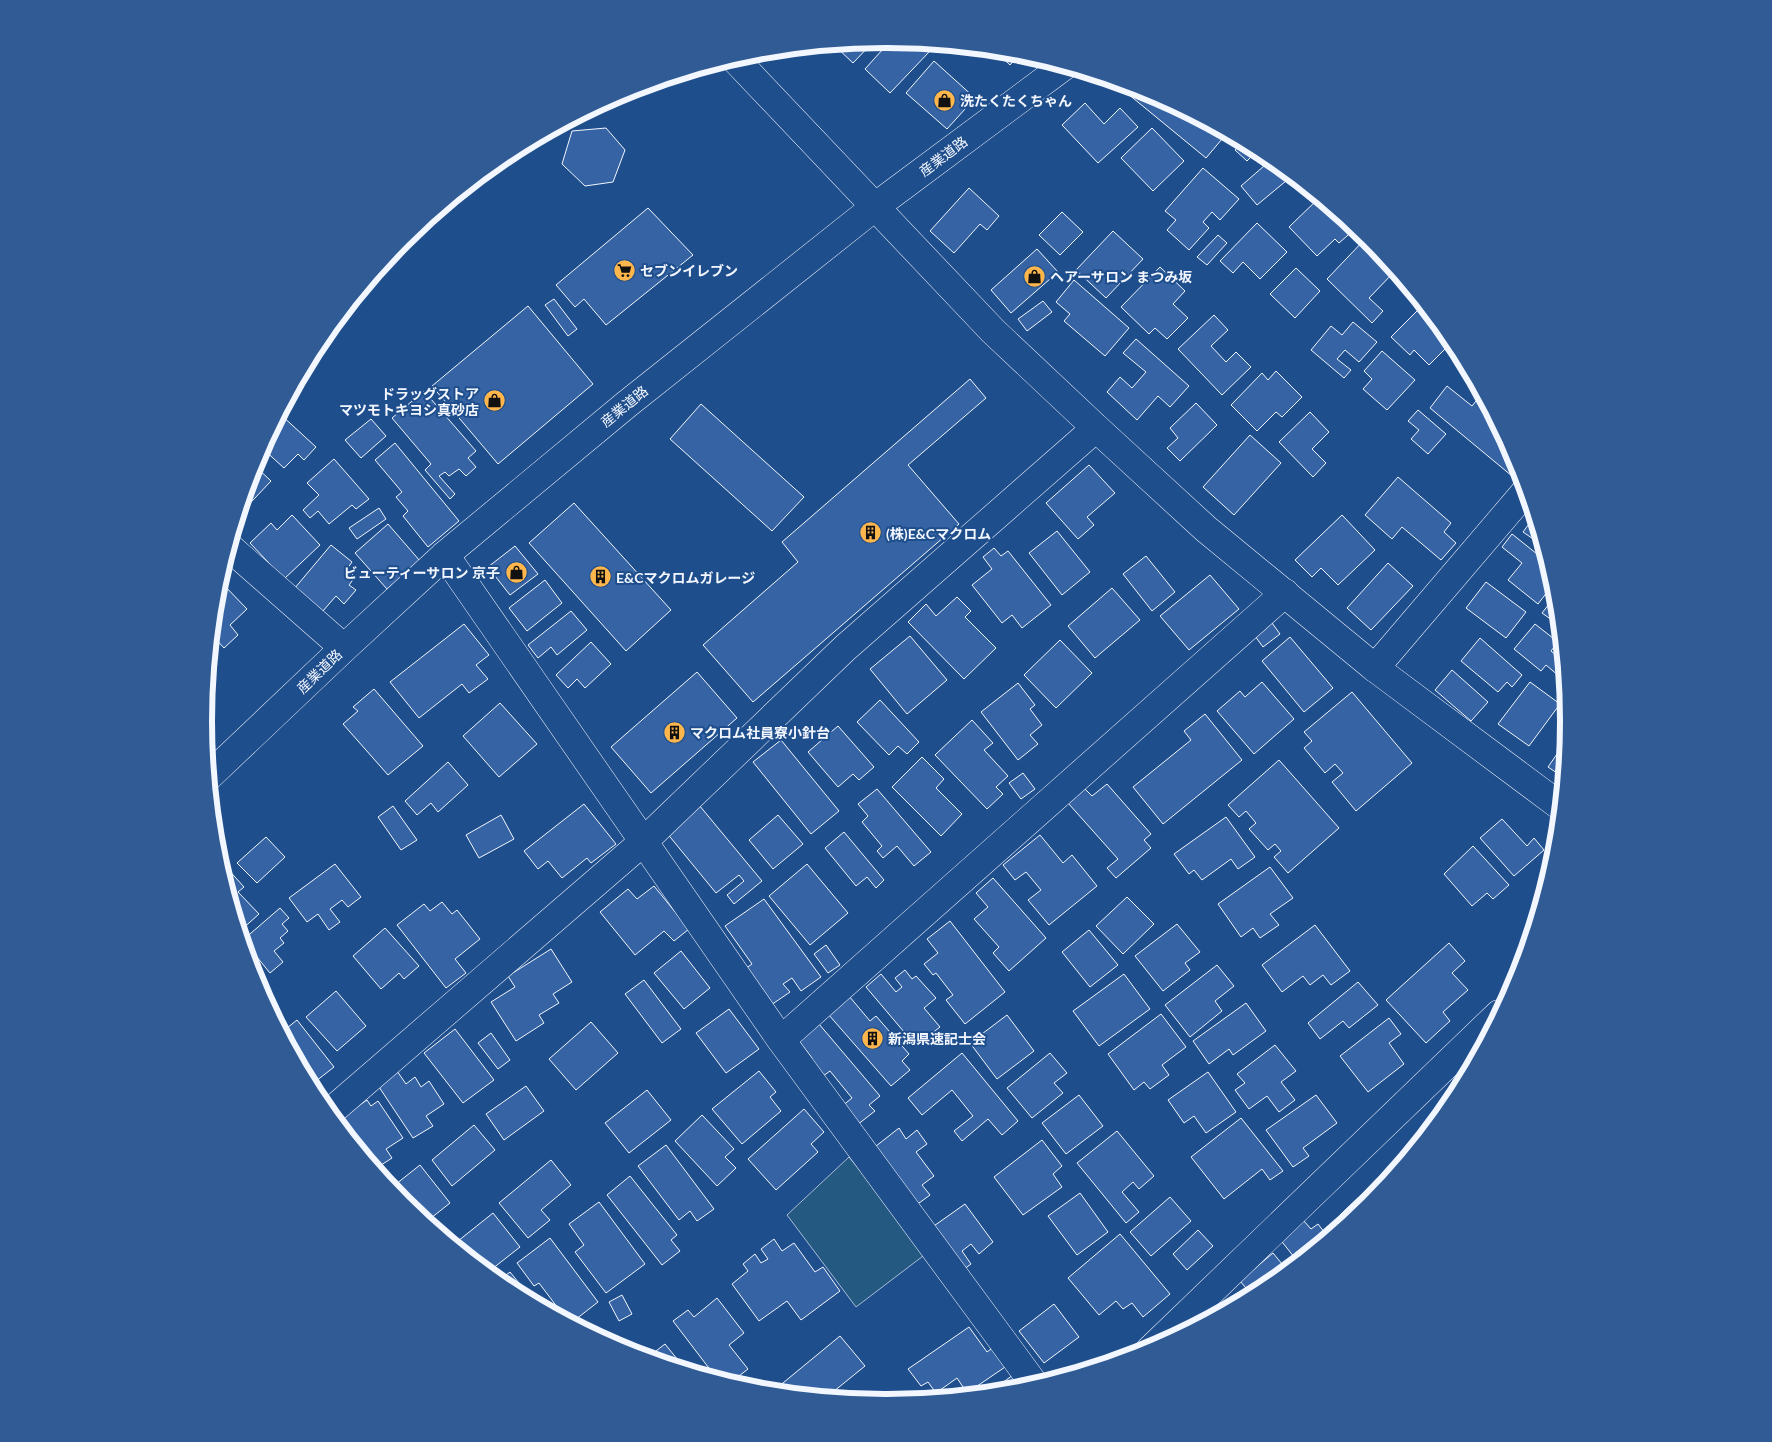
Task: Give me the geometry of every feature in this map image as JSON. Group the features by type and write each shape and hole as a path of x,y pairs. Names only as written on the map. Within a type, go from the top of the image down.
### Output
{"street":[{"path":"739,64 993,331 1206,529 1375,668 1555,802"},
{"name":"産業道路","path":"215,771 445,554 627,404 876,206 1059,70"},
{"path":"335,1107 643,842 846,648 1096,428"},
{"path":"1375,668 1521,497"},
{"path":"234,551 344,648"},
{"path":"445,554 781,1040 1030,1379"},
{"path":"781,1040 1284,593"},
{"path":"1169,1332 1486,1027"}],"shaded area":[{"path":"849,1157 927,1253 856,1307 787,1215"}],"building":[{"path":"867,48 853,63 839,49"},
{"path":"884,48 928,49 930,51 890,93 865,69"},
{"path":"1002,58 1015,60 1010,65"},
{"path":"934,61 975,98 947,129 906,93"},
{"path":"1126,92 1184,117 1222,139 1206,158"},
{"path":"1085,103 1104,124 1120,108 1138,127 1098,163 1062,125"},
{"path":"606,128 625,150 613,182 585,186 562,164 572,131"},
{"path":"1152,128 1184,161 1153,191 1121,158"},
{"path":"1238,147 1252,156 1247,161 1235,150"},
{"path":"1265,165 1287,180 1257,205 1241,186"},
{"path":"1203,168 1239,199 1220,220 1212,212 1203,222 1209,228 1189,250 1167,230 1176,220 1165,211"},
{"path":"969,188 999,216 987,230 980,224 954,253 930,231"},
{"path":"1315,202 1350,234 1339,243 1335,239 1317,256 1289,227"},
{"name":"セブンイレブン","path":"648,208 693,255 606,325 584,299 575,307 556,285"},
{"path":"1062,212 1083,232 1060,255 1039,235"},
{"path":"1257,223 1287,252 1260,279 1243,262 1233,273 1220,261"},
{"path":"1113,231 1143,259 1106,298 1076,270"},
{"path":"1218,235 1227,243 1207,265 1197,257"},
{"path":"1361,244 1391,276 1369,298 1383,311 1372,323 1327,279"},
{"path":"1037,249 1058,272 1011,313 991,290"},
{"path":"1160,267 1185,291 1173,304 1188,318 1167,339 1155,328 1149,334 1121,307"},
{"path":"1296,268 1320,291 1295,318 1270,294"},
{"path":"1074,280 1129,328 1105,356 1064,321 1070,314 1056,302"},
{"path":"554,299 577,329 568,336 545,305"},
{"path":"1043,301 1052,312 1027,331 1018,319"},
{"path":"528,306 593,384 498,464 432,386"},
{"path":"1419,309 1446,348 1429,365 1414,350 1410,355 1391,337"},
{"path":"1214,315 1228,330 1211,346 1226,362 1236,352 1251,367 1222,395 1178,349"},
{"path":"1353,322 1377,342 1359,362 1345,350 1337,359 1351,370 1344,378 1311,350 1331,326 1342,335"},
{"path":"1136,339 1189,386 1170,407 1158,396 1137,420 1107,392 1120,377 1132,388 1146,372 1123,353"},
{"path":"1382,351 1415,380 1387,410 1363,389 1372,379 1364,371"},
{"path":"1276,371 1302,397 1282,417 1276,412 1257,431 1231,405 1262,373 1268,380"},
{"name":"(株)E&Cマクロム","path":"970,379 986,398 908,465 959,524 753,702 703,645 798,562 782,542"},
{"path":"1447,386 1472,406 1477,399 1490,423 1513,475 1512,476 1430,408"},
{"path":"424,391 476,451 468,458 476,467 466,476 459,469 449,476 445,472 439,476 455,494 450,499 425,470 431,464 392,418"},
{"path":"1196,403 1217,425 1180,461 1167,448 1178,438 1170,428"},
{"path":"701,404 804,497 772,531 670,439"},
{"path":"1418,410 1446,434 1428,454 1411,439 1419,430 1408,421"},
{"path":"1310,412 1329,432 1312,449 1326,463 1313,477 1279,442"},
{"path":"285,418 316,447 304,460 298,454 284,468 268,454"},
{"path":"371,419 386,436 361,458 345,440"},
{"path":"1250,435 1281,463 1234,515 1203,487"},
{"path":"395,443 459,521 428,547 403,516 408,511 396,497 402,492 375,460"},
{"path":"334,459 369,499 356,509 352,505 329,524 318,511 310,518 303,510 319,495 307,483"},
{"path":"1089,465 1115,493 1087,517 1094,525 1078,539 1046,503"},
{"path":"261,471 271,481 248,506"},
{"path":"1398,477 1451,523 1444,532 1456,543 1441,560 1402,527 1392,539 1365,515"},
{"name":"E&Cマクロムガレージ","path":"574,503 671,610 626,651 529,543"},
{"path":"379,508 386,519 357,539 349,528"},
{"path":"292,515 320,545 284,579 250,543 271,523 277,530"},
{"path":"1342,515 1375,550 1338,585 1321,568 1312,577 1295,560"},
{"path":"1530,523 1535,540 1523,532"},
{"path":"388,524 420,561 387,589 355,553"},
{"path":"1057,531 1090,572 1062,595 1029,553"},
{"path":"1512,534 1539,556 1547,592 1538,604 1508,580 1522,563 1502,547"},
{"path":"331,545 352,562 347,569 355,577 349,585 356,590 344,604 336,596 322,612 294,589"},
{"path":"515,546 538,574 510,595 488,567"},
{"path":"994,548 1001,556 1008,551 1051,605 1022,628 1012,615 1002,623 972,585 992,569 983,557"},
{"path":"1146,556 1175,592 1152,611 1123,574"},
{"path":"1388,563 1413,586 1371,630 1347,608"},
{"path":"1210,575 1239,609 1189,650 1160,616"},
{"path":"545,580 562,603 527,631 509,608"},
{"path":"1486,582 1526,612 1506,638 1466,608"},
{"path":"226,587 247,609 230,625 238,635 224,648 217,641"},
{"path":"1112,588 1140,620 1095,658 1068,626"},
{"path":"957,597 971,611 965,617 996,648 964,679 908,622 926,604 936,616"},
{"path":"1549,604 1552,620 1542,613"},
{"path":"571,611 587,630 557,655 551,647 538,658 528,645"},
{"path":"1272,623 1280,634 1263,647 1255,636"},
{"path":"464,624 489,655 476,665 488,679 469,693 462,684 419,718 390,682"},
{"path":"1535,624 1555,639 1555,646 1551,651 1556,655 1558,675 1546,665 1541,671 1514,649"},
{"path":"910,636 947,680 907,714 870,669"},
{"path":"1290,637 1333,688 1304,712 1262,661"},
{"path":"1480,638 1522,675 1512,687 1507,682 1498,692 1461,661"},
{"path":"1060,640 1092,673 1056,708 1024,675"},
{"path":"591,642 611,664 585,688 577,679 568,688 556,675"},
{"path":"1452,670 1488,702 1471,721 1435,690"},
{"name":"マクロム社員寮小針台","path":"697,672 737,718 651,793 611,747"},
{"path":"1262,682 1294,719 1254,754 1217,711 1240,691 1245,697"},
{"path":"1530,682 1559,703 1529,746 1498,724"},
{"path":"1018,683 1035,705 1030,709 1042,725 1030,735 1038,744 1018,760 981,712"},
{"path":"374,689 423,746 388,775 343,724 358,711 353,707"},
{"path":"1352,692 1412,763 1356,811 1332,782 1343,773 1335,764 1325,773 1304,748 1312,741 1304,732"},
{"path":"880,700 919,742 907,754 898,746 889,755 857,722"},
{"path":"500,703 537,744 499,777 463,736"},
{"path":"1205,714 1242,760 1163,824 1133,787 1191,740 1184,731"},
{"path":"972,720 993,743 984,750 1008,776 996,787 1003,794 987,809 935,755"},
{"path":"838,726 874,767 859,780 853,774 838,787 808,752"},
{"path":"781,740 839,811 811,834 753,762"},
{"path":"1559,752 1557,773 1548,767"},
{"path":"922,757 944,779 936,788 962,814 941,836 892,787"},
{"path":"1279,760 1339,828 1288,873 1274,857 1281,851 1275,844 1268,850 1249,829 1256,823 1246,811 1239,817 1228,805"},
{"path":"448,762 468,785 438,812 431,803 417,815 405,801"},
{"path":"1023,773 1035,789 1021,799 1009,783"},
{"path":"1107,784 1151,834 1144,840 1151,848 1116,878 1107,868 1118,859 1068,803 1084,788 1092,796"},
{"path":"877,789 931,852 914,866 897,846 883,858 877,851 882,846 862,822 868,816 858,804"},
{"path":"584,804 616,844 591,863 587,858 562,878 548,861 538,869 524,851"},
{"path":"699,805 762,881 734,904 727,895 744,881 739,875 716,893 666,832"},
{"path":"393,806 417,840 401,850 378,817"},
{"path":"501,815 514,839 479,858 466,835"},
{"path":"778,815 803,844 773,869 749,840"},
{"path":"1226,817 1255,857 1238,869 1231,859 1202,880 1194,870 1189,874 1174,854"},
{"path":"1502,819 1527,846 1534,838 1544,850 1514,876 1480,838"},
{"path":"844,832 884,880 876,888 867,877 856,886 825,848"},
{"path":"1040,835 1063,863 1072,855 1097,886 1049,925 1028,900 1041,890 1026,872 1015,880 1003,865"},
{"path":"266,837 285,857 257,883 237,863"},
{"path":"1473,846 1509,885 1493,899 1487,893 1472,906 1444,874"},
{"path":"335,864 361,897 348,907 342,900 330,909 340,922 329,930 318,914 307,922 289,898"},
{"path":"807,864 848,913 810,945 769,896"},
{"path":"1270,867 1293,898 1270,914 1279,925 1260,938 1253,928 1241,937 1218,904"},
{"path":"229,871 244,887 238,892 259,914 245,927"},
{"path":"993,878 1046,938 1009,971 993,953 999,947 974,919 988,907 976,893"},
{"path":"654,886 689,929 674,941 664,931 635,955 600,912 628,889 637,899"},
{"path":"1127,897 1154,924 1123,954 1096,926"},
{"path":"764,899 821,977 801,991 792,978 783,984 790,992 771,1005 745,969 752,964 725,926"},
{"path":"442,902 452,914 457,910 480,939 455,959 466,973 446,988 397,925 424,904 430,911"},
{"path":"280,908 289,918 282,924 288,931 280,938 284,943 274,951 283,962 270,973 254,954 248,936"},
{"path":"950,921 1005,992 965,1024 946,1000 953,995 936,973 933,975 924,964 938,953 927,939"},
{"path":"1177,924 1200,952 1185,963 1190,970 1163,991 1135,956"},
{"path":"1315,925 1350,971 1331,985 1323,975 1310,985 1303,976 1282,992 1262,965"},
{"path":"385,928 419,966 404,979 399,973 381,989 353,956"},
{"path":"1089,930 1118,965 1090,987 1062,952"},
{"path":"1449,943 1465,961 1452,973 1468,990 1443,1012 1450,1021 1426,1043 1386,1000"},
{"path":"826,945 840,965 828,973 814,954"},
{"path":"551,949 572,982 553,994 559,1003 539,1015 544,1023 516,1041 491,1002 515,987 508,976"},
{"path":"681,951 710,988 684,1009 654,973"},
{"path":"1217,965 1234,986 1215,1001 1222,1011 1190,1037 1165,1005"},
{"path":"905,970 912,979 916,976 936,998 924,1008 940,1027 916,1046 866,987 881,974 896,992 902,987 895,978"},
{"path":"1124,974 1150,1009 1099,1046 1073,1011"},
{"path":"644,980 681,1029 662,1043 625,994"},
{"path":"1358,982 1378,1005 1349,1028 1343,1021 1320,1039 1308,1023"},
{"path":"336,991 366,1026 337,1051 306,1017"},
{"name":"新潟県速記士会","path":"849,996 870,1021 876,1016 909,1054 902,1061 910,1070 891,1086 828,1014"},
{"path":"1246,1003 1266,1031 1233,1055 1229,1049 1209,1064 1193,1041"},
{"path":"729,1009 759,1049 726,1073 696,1033"},
{"path":"1161,1014 1186,1047 1162,1065 1169,1075 1150,1089 1144,1082 1134,1090 1108,1054"},
{"path":"1007,1015 1034,1051 997,1079 970,1043"},
{"path":"1389,1018 1401,1034 1389,1043 1404,1064 1368,1092 1340,1056"},
{"path":"297,1020 334,1067 317,1080 287,1028"},
{"path":"591,1022 618,1053 576,1090 549,1059"},
{"path":"819,1024 880,1096 869,1105 875,1111 857,1125 841,1107 852,1098 830,1071 819,1079 806,1064 812,1058 799,1041"},
{"path":"455,1029 494,1080 463,1103 424,1053"},
{"path":"491,1033 510,1060 498,1069 478,1043"},
{"path":"1275,1045 1296,1071 1281,1082 1295,1100 1279,1112 1267,1096 1249,1109 1235,1090 1245,1083 1237,1074"},
{"path":"962,1053 1018,1121 1002,1135 988,1119 962,1141 954,1131 973,1116 952,1090 922,1115 908,1098"},
{"path":"1050,1053 1067,1073 1054,1083 1063,1093 1032,1118 1007,1088"},
{"path":"397,1071 406,1084 415,1077 421,1087 429,1081 444,1104 426,1116 433,1126 413,1138 377,1084"},
{"path":"759,1071 776,1092 770,1097 781,1111 742,1144 712,1109"},
{"path":"1208,1072 1236,1112 1206,1133 1194,1116 1184,1123 1168,1100"},
{"path":"526,1086 544,1111 504,1140 486,1114"},
{"path":"647,1090 671,1120 629,1153 605,1123"},
{"path":"1079,1095 1103,1126 1066,1154 1042,1123"},
{"path":"1316,1095 1337,1123 1303,1148 1309,1156 1293,1167 1266,1130"},
{"path":"367,1100 371,1106 378,1101 403,1138 386,1149 392,1158 380,1165 342,1117"},
{"path":"804,1109 824,1132 811,1144 818,1152 776,1190 748,1159"},
{"path":"702,1115 734,1149 725,1157 736,1168 717,1186 675,1141"},
{"path":"1241,1118 1283,1171 1270,1180 1262,1169 1224,1199 1191,1157"},
{"path":"474,1125 495,1150 452,1186 432,1160"},
{"path":"899,1128 906,1139 917,1130 927,1144 916,1152 934,1176 922,1185 930,1195 915,1206 871,1150"},
{"path":"1117,1131 1154,1176 1139,1189 1133,1182 1122,1192 1139,1212 1126,1223 1077,1163"},
{"path":"1042,1140 1062,1166 1053,1174 1062,1187 1023,1215 994,1177"},
{"path":"666,1145 714,1209 697,1221 690,1211 679,1220 638,1166"},
{"path":"551,1160 571,1185 541,1210 550,1220 528,1238 499,1203"},
{"path":"420,1165 450,1203 432,1217 397,1183"},
{"path":"1388,1169 1362,1197 1341,1216 1340,1215"},
{"path":"630,1176 677,1235 671,1240 680,1251 662,1265 607,1195"},
{"path":"1080,1193 1108,1232 1077,1255 1048,1216"},
{"path":"1170,1197 1191,1221 1151,1256 1130,1232"},
{"path":"599,1202 645,1264 606,1293 575,1252 584,1245 569,1224"},
{"path":"965,1204 993,1242 979,1254 971,1244 962,1251 971,1264 963,1270 931,1228"},
{"path":"493,1213 520,1247 494,1268 459,1241"},
{"path":"1303,1220 1311,1229 1318,1224 1324,1232 1294,1257 1279,1238"},
{"path":"1198,1230 1213,1246 1187,1270 1173,1254"},
{"path":"1120,1234 1170,1294 1143,1317 1132,1303 1123,1309 1116,1301 1099,1315 1068,1278"},
{"path":"550,1238 598,1302 576,1319 559,1309 539,1283 534,1286 517,1263"},
{"path":"774,1239 782,1251 794,1243 815,1272 823,1267 840,1291 801,1320 787,1301 759,1321 732,1284 748,1271 743,1264 755,1254 761,1263 768,1259 761,1249"},
{"path":"1273,1253 1283,1265 1247,1289 1240,1281"},
{"path":"510,1272 523,1288 512,1281 505,1276"},
{"path":"622,1295 632,1314 619,1321 609,1302"},
{"path":"717,1298 744,1333 729,1345 748,1369 737,1378 712,1372 673,1321 688,1310 694,1317"},
{"path":"1054,1304 1079,1337 1044,1363 1019,1331"},
{"path":"969,1327 987,1352 995,1346 1008,1365 973,1389 965,1390 957,1378 936,1392 928,1382 921,1386 908,1369"},
{"path":"840,1336 865,1366 833,1392 824,1391 822,1389 819,1391 779,1386"},
{"path":"665,1344 679,1362 670,1359 654,1353"},
{"path":"1013,1375 1018,1382 1003,1384 1002,1383"}],"place":[{"name":"洗たくたくちゃん","path":"944,100"},
{"name":"セブンイレブン","path":"624,270"},
{"name":"ヘアーサロン まつみ坂","path":"1034,276"},
{"name":"ドラッグストア マツモトキヨシ真砂店","path":"495,401"},
{"name":"(株)E&Cマクロム","path":"870,533"},
{"name":"ビューティーサロン 京子","path":"516,572"},
{"name":"E&Cマクロムガレージ","path":"600,577"},
{"name":"マクロム社員寮小針台","path":"674,732"},
{"name":"新潟県速記士会","path":"872,1038"}]}
